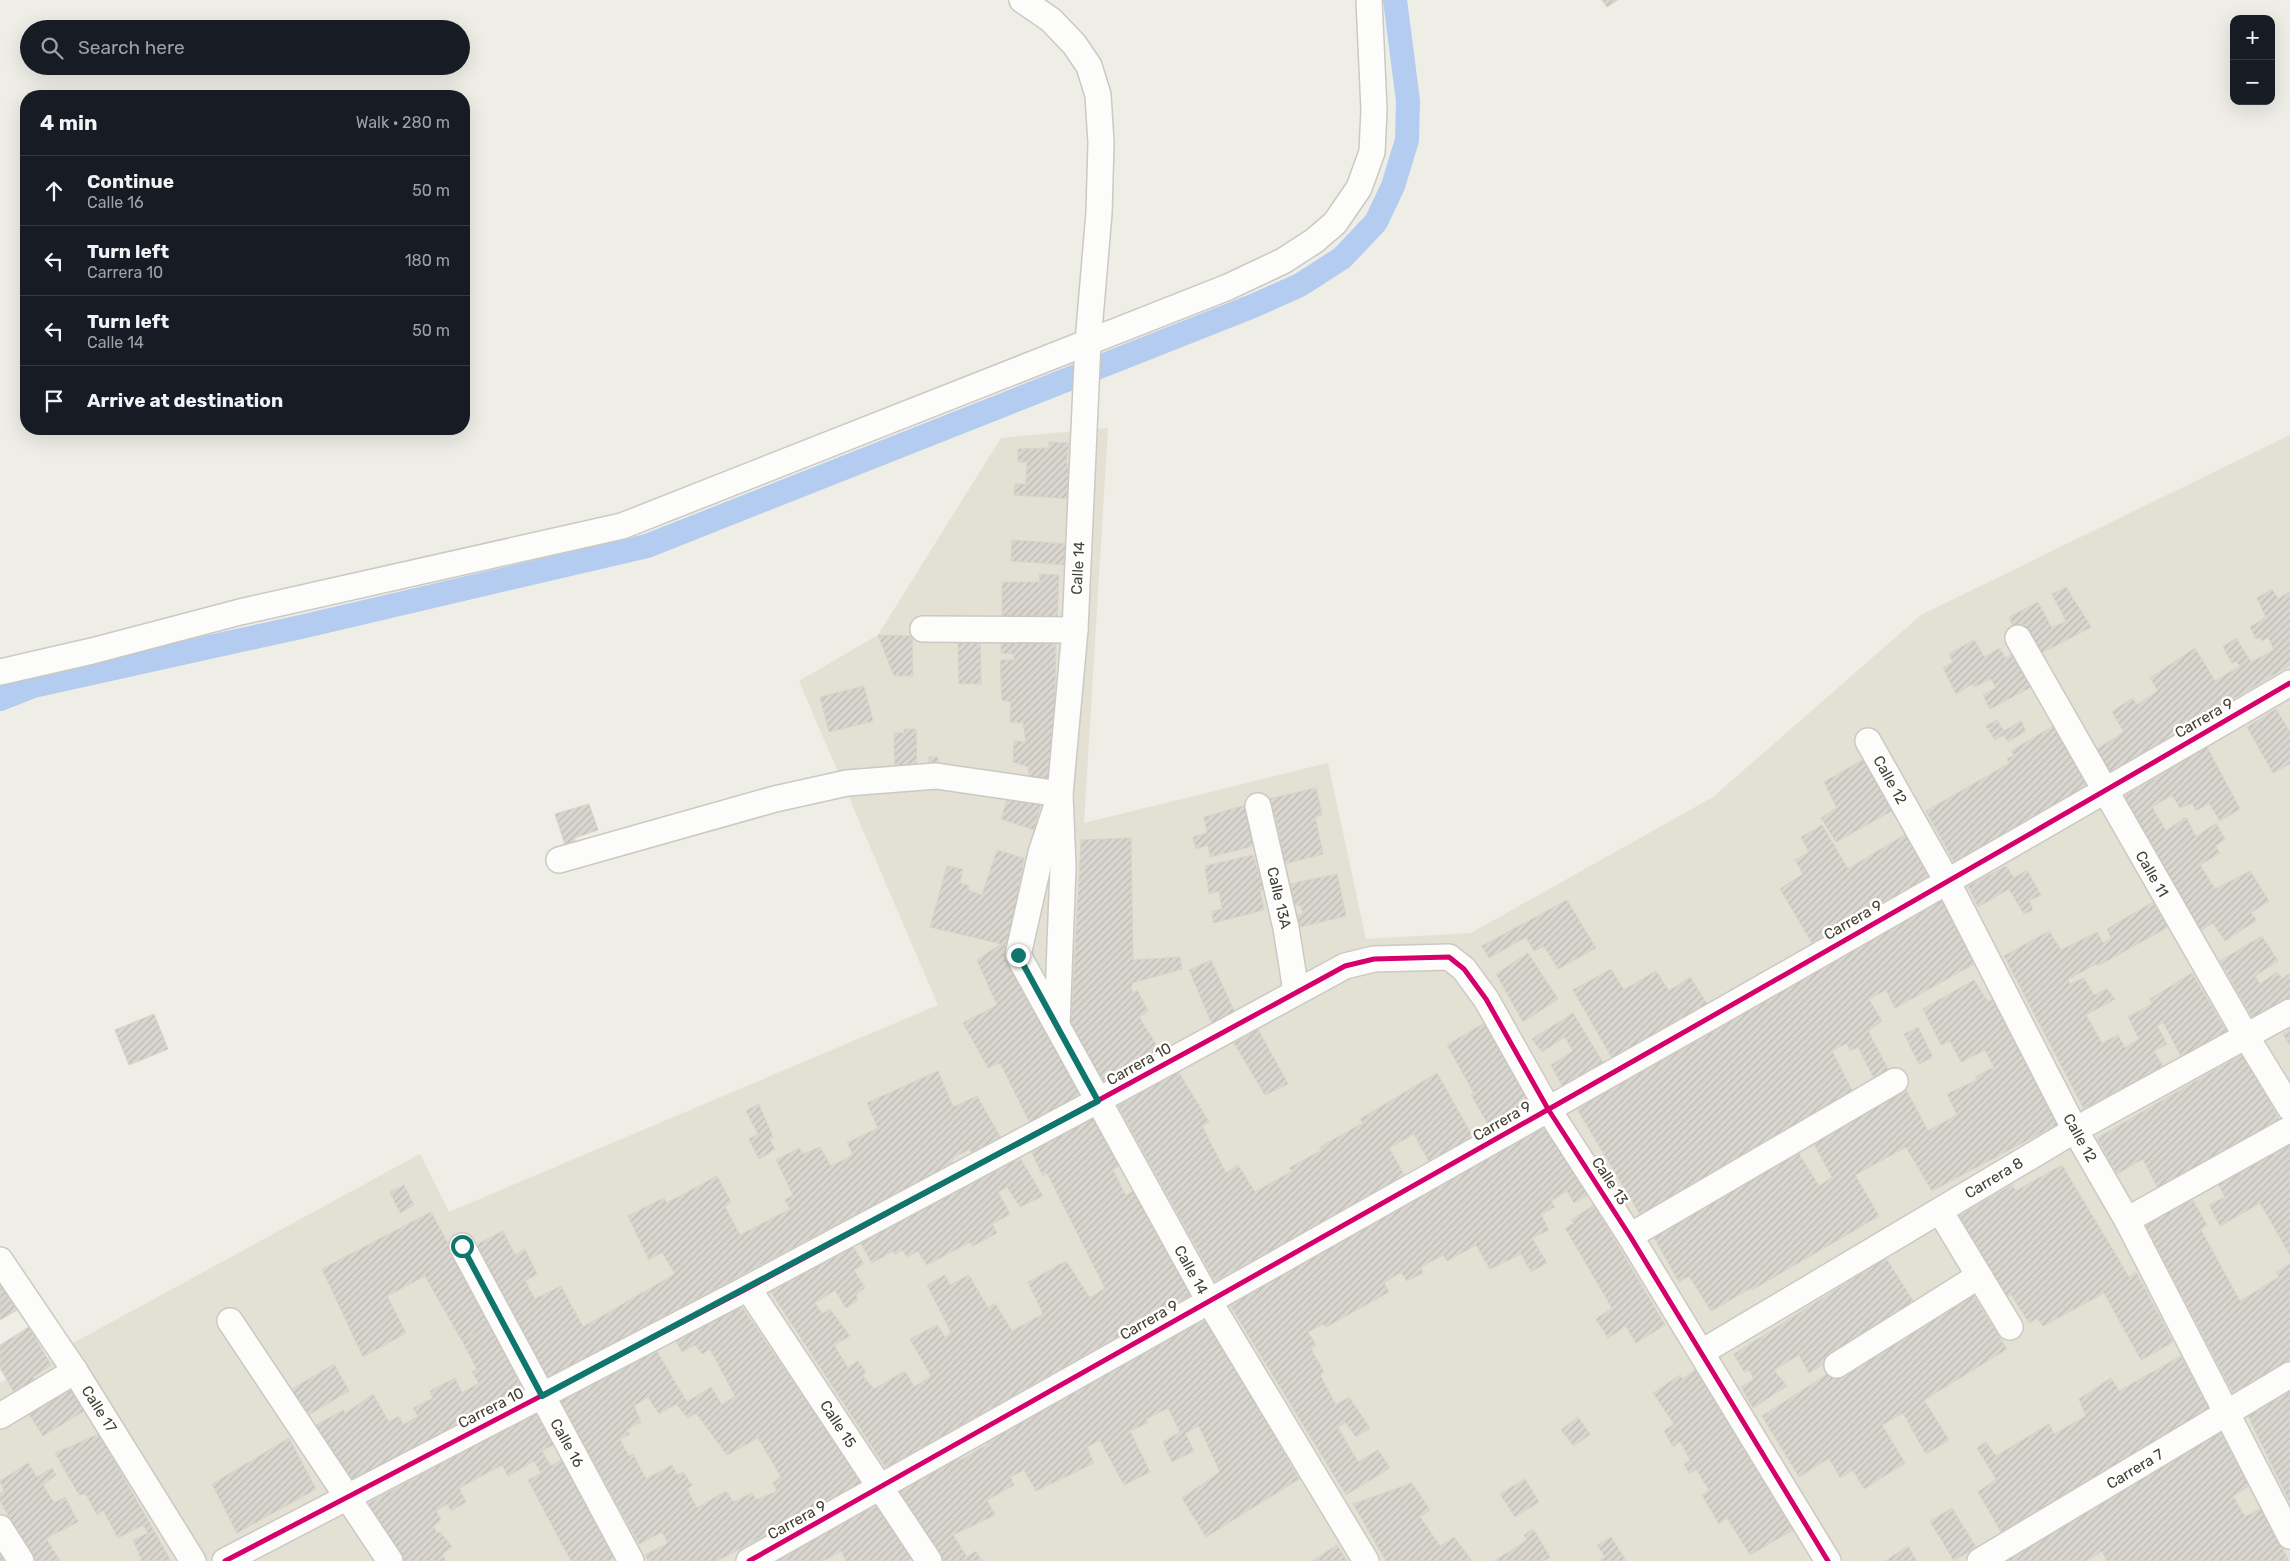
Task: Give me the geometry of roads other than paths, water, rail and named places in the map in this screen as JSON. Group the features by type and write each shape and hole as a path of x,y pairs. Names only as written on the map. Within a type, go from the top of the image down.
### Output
{"street":[{"name":"Calle 14","path":"1022,0 1051,20 1074,44 1089,66 1098,95 1101,143 1099,213 1088,342 1075,630 1060,794 1063,868 1057,1024"},
{"path":"0,672 92,651 240,612 622,526 1228,287 1283,262 1314,241 1335,223 1359,188 1372,152 1374,110 1369,0"},
{"path":"923,629 1075,630"},
{"name":"Calle 11","path":"2018,638 2104,791 2246,1036 2290,1108"},
{"name":"Carrera 9","path":"749,1561 1548,1109 2104,791 2290,682"},
{"name":"Calle 12","path":"1868,741 1947,881 2075,1130 2127,1220 2290,1536"},
{"path":"559,860 775,800 847,784 936,776 1060,794"},
{"name":"Calle 14","path":"1060,794 1041,853 1018,955 1209,1301 1366,1561"},
{"name":"Calle 13A","path":"1258,806 1286,928 1296,992"},
{"name":"Calle 13","path":"1296,992 1345,966 1367,960 1449,957 1464,969 1486,999 1548,1109 1702,1352 1828,1561"},
{"name":"Carrera 10","path":"224,1561 748,1288 1098,1101 1296,992"},
{"name":"Carrera 8","path":"1702,1352 2075,1130 2290,1012"},
{"path":"1630,1236 1895,1081"},
{"path":"2127,1220 2290,1129"},
{"path":"1940,1211 2010,1327"},
{"name":"Calle 16","path":"462,1246 632,1561"},
{"name":"Calle 17","path":"0,1260 75,1371 193,1561"},
{"path":"1837,1365 1979,1276"},
{"name":"Calle 15","path":"748,1288 929,1561"},
{"path":"230,1321 390,1561"},
{"path":"0,1416 75,1371"},
{"name":"Carrera 7","path":"1980,1561 2228,1414 2290,1375"},
{"path":"0,1528 22,1561"}],"waterway":[{"path":"0,699 33,686 305,626 647,546 1253,306 1300,285 1342,258 1376,222 1393,186 1407,140 1408,101 1395,0"}]}
